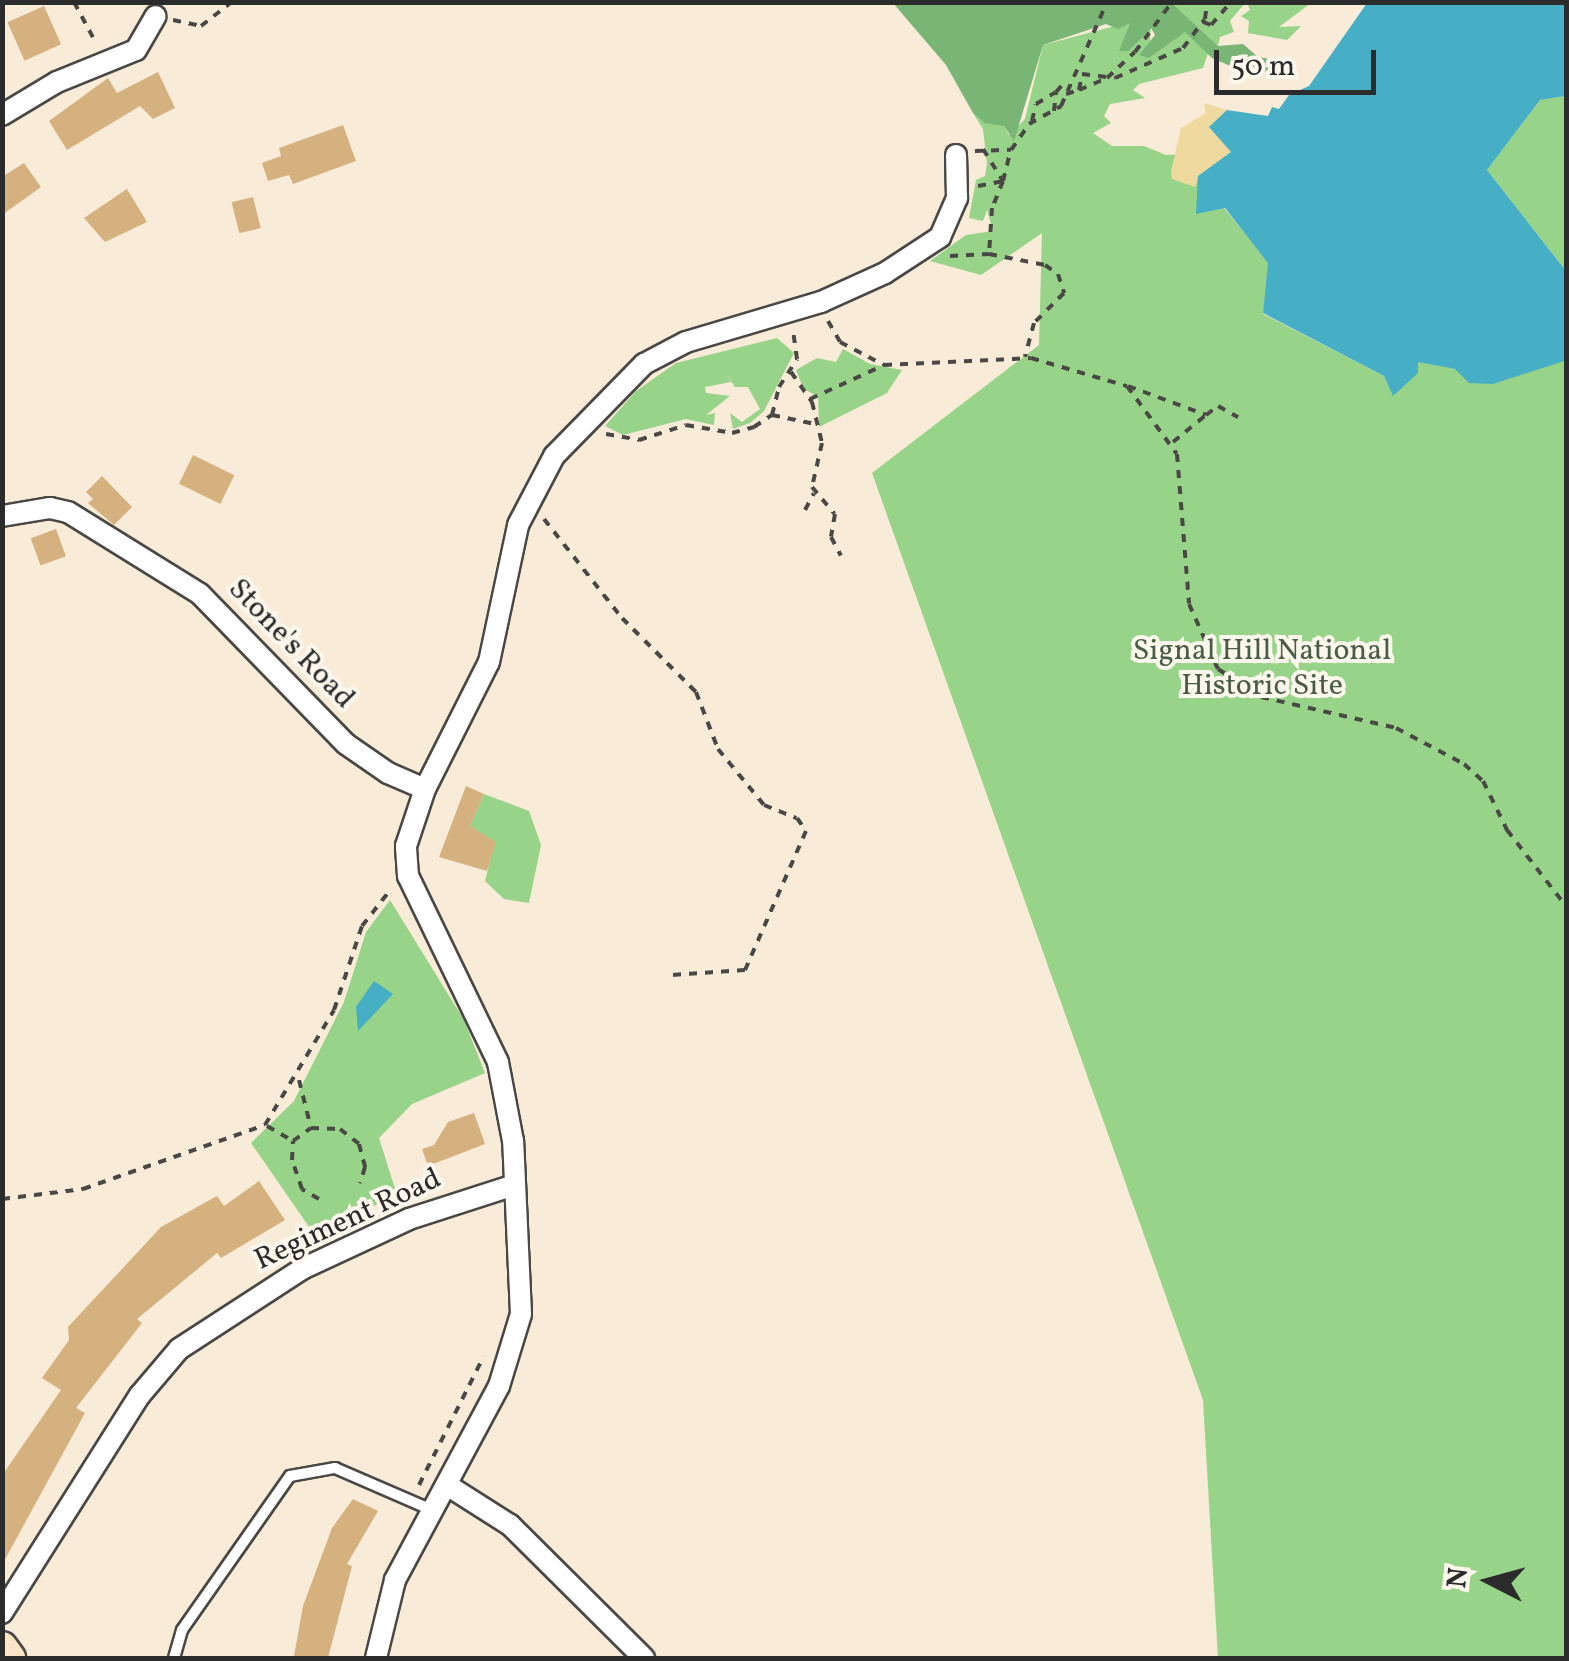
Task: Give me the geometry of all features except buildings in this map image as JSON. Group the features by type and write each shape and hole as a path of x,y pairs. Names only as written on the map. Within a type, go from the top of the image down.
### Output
{"street":[{"path":"2,115 136,50 156,16"},
{"path":"376,1658 396,1580 518,1336 522,1287 498,1062 408,876 406,846 425,789 489,662 510,550 527,505 554,456 587,418 659,355 821,302 930,245 953,216 958,181 956,155"},
{"name":"Stone's Road","path":"2,516 50,508 68,512 200,594 346,744 388,774 425,789"},
{"name":"Regiment Road","path":"2,1613 140,1395 179,1350 302,1269 408,1219 514,1185"},
{"path":"447,1484 510,1525 644,1658"},
{"path":"2,1646 10,1658"}],"lane":[{"path":"174,1658 192,1615 290,1476 335,1468 432,1510"}],"path":[{"path":"74,2 106,62"},
{"path":"156,16 201,26 232,2"},
{"path":"989,254 992,208 1012,150 1032,122 1036,104 1056,92 1081,65 1107,2"},
{"path":"1106,78 1172,2"},
{"path":"1066,94 1183,48 1203,22 1207,2"},
{"path":"1203,22 1220,18 1231,2"},
{"path":"1207,13 1220,18"},
{"path":"1079,90 1081,65"},
{"path":"1082,74 1106,78"},
{"path":"1032,122 1054,111 1066,94 1068,80"},
{"path":"1054,111 1056,92"},
{"path":"983,150 1004,181"},
{"path":"956,155 1012,150"},
{"path":"958,181 989,187 1004,181"},
{"path":"930,245 944,257 989,254 1050,267 1064,286 1060,302 1034,323 1026,357"},
{"path":"821,302 840,342 884,366"},
{"path":"772,415 798,345 787,315"},
{"path":"810,399 884,366 1026,357 1074,366 1206,415"},
{"path":"790,371 810,399 822,443 813,463 814,493 806,510"},
{"path":"1128,386 1173,442 1182,477 1189,604 1218,668 1262,697 1396,728 1464,764 1484,782 1507,830 1566,906"},
{"path":"1173,442 1218,406 1238,417"},
{"path":"587,418 607,435 627,440 686,425 732,432 772,415 815,424"},
{"path":"814,493 835,514 831,537 841,556"},
{"path":"527,505 563,534 622,618 696,692 718,749 764,806 796,818 806,831 745,970 671,975"},
{"path":"2,1199 83,1189 265,1125 299,1078 345,987 362,926 386,893 408,876"},
{"path":"299,1078 311,1128"},
{"path":"265,1125 293,1141"},
{"path":"293,1141 311,1128 340,1129 359,1144 365,1167 360,1184"},
{"path":"293,1141 296,1178 319,1199"},
{"path":"418,1486 489,1345"}],"green space":[{"path":"893,3 1172,3 1218,46 1243,44 1258,57 1282,61 1264,72 1246,63 1233,67 1212,58 1185,32 1149,58 1139,55 1155,35 1151,28 1129,51 1119,51 1130,23 1118,29 1106,24 1043,45 1014,141 1004,126 985,123 973,113 946,65"},
{"path":"1172,3 1245,3 1230,21 1234,32 1220,37 1218,46"},
{"path":"1247,3 1311,3 1279,27 1301,26 1287,40 1248,33 1249,21 1241,16 1250,10"},
{"name":"Signal Hill National Historic Site","path":"1130,22 1129,51 1151,27 1149,58 1185,31 1208,53 1203,68 1139,84 1133,90 1145,98 1110,104 1104,116 1111,123 1093,133 1112,146 1144,146 1166,155 1231,152 1197,213 1224,208 1269,263 1263,314 1384,376 1393,395 1417,361 1455,369 1566,358 1566,1658 1218,1658 1203,1400 872,473 1039,345 1042,233 981,275 930,261 966,235 993,231 987,210 983,221 969,218 976,180 985,176 987,164 983,129 973,113 1004,126 1009,135 1025,119 1043,45"},
{"path":"1566,96 1566,271 1487,170 1540,100"},
{"path":"777,338 794,353 764,411 750,423 733,429 730,413 742,422 760,409 748,387 735,387 726,374 731,382 705,387 706,393 730,396 706,415 715,413 714,425 686,419 623,435 605,426 636,391 676,363"},
{"path":"843,349 870,364 902,370 887,393 819,427 818,397 803,388 796,370 817,358 836,362"},
{"path":"484,794 529,811 541,845 529,903 504,899 485,881 495,842 470,826"},
{"path":"390,900 464,1020 485,1073 412,1104 379,1138 397,1195 314,1234 251,1143 294,1101 344,1002 366,932"}],"sand":[{"path":"1204,103 1227,110 1210,127 1231,152 1199,176 1195,187 1172,179 1171,171 1181,128 1206,113"}],"water":[{"path":"1367,3 1566,3 1566,96 1540,100 1487,170 1566,271 1564,361 1493,384 1469,383 1455,369 1418,362 1418,373 1393,396 1384,376 1263,313 1268,263 1225,208 1196,214 1198,176 1231,152 1209,127 1227,110 1268,116 1272,107 1279,109 1289,95 1309,86"},
{"path":"374,981 393,994 358,1031 356,1007"}]}
